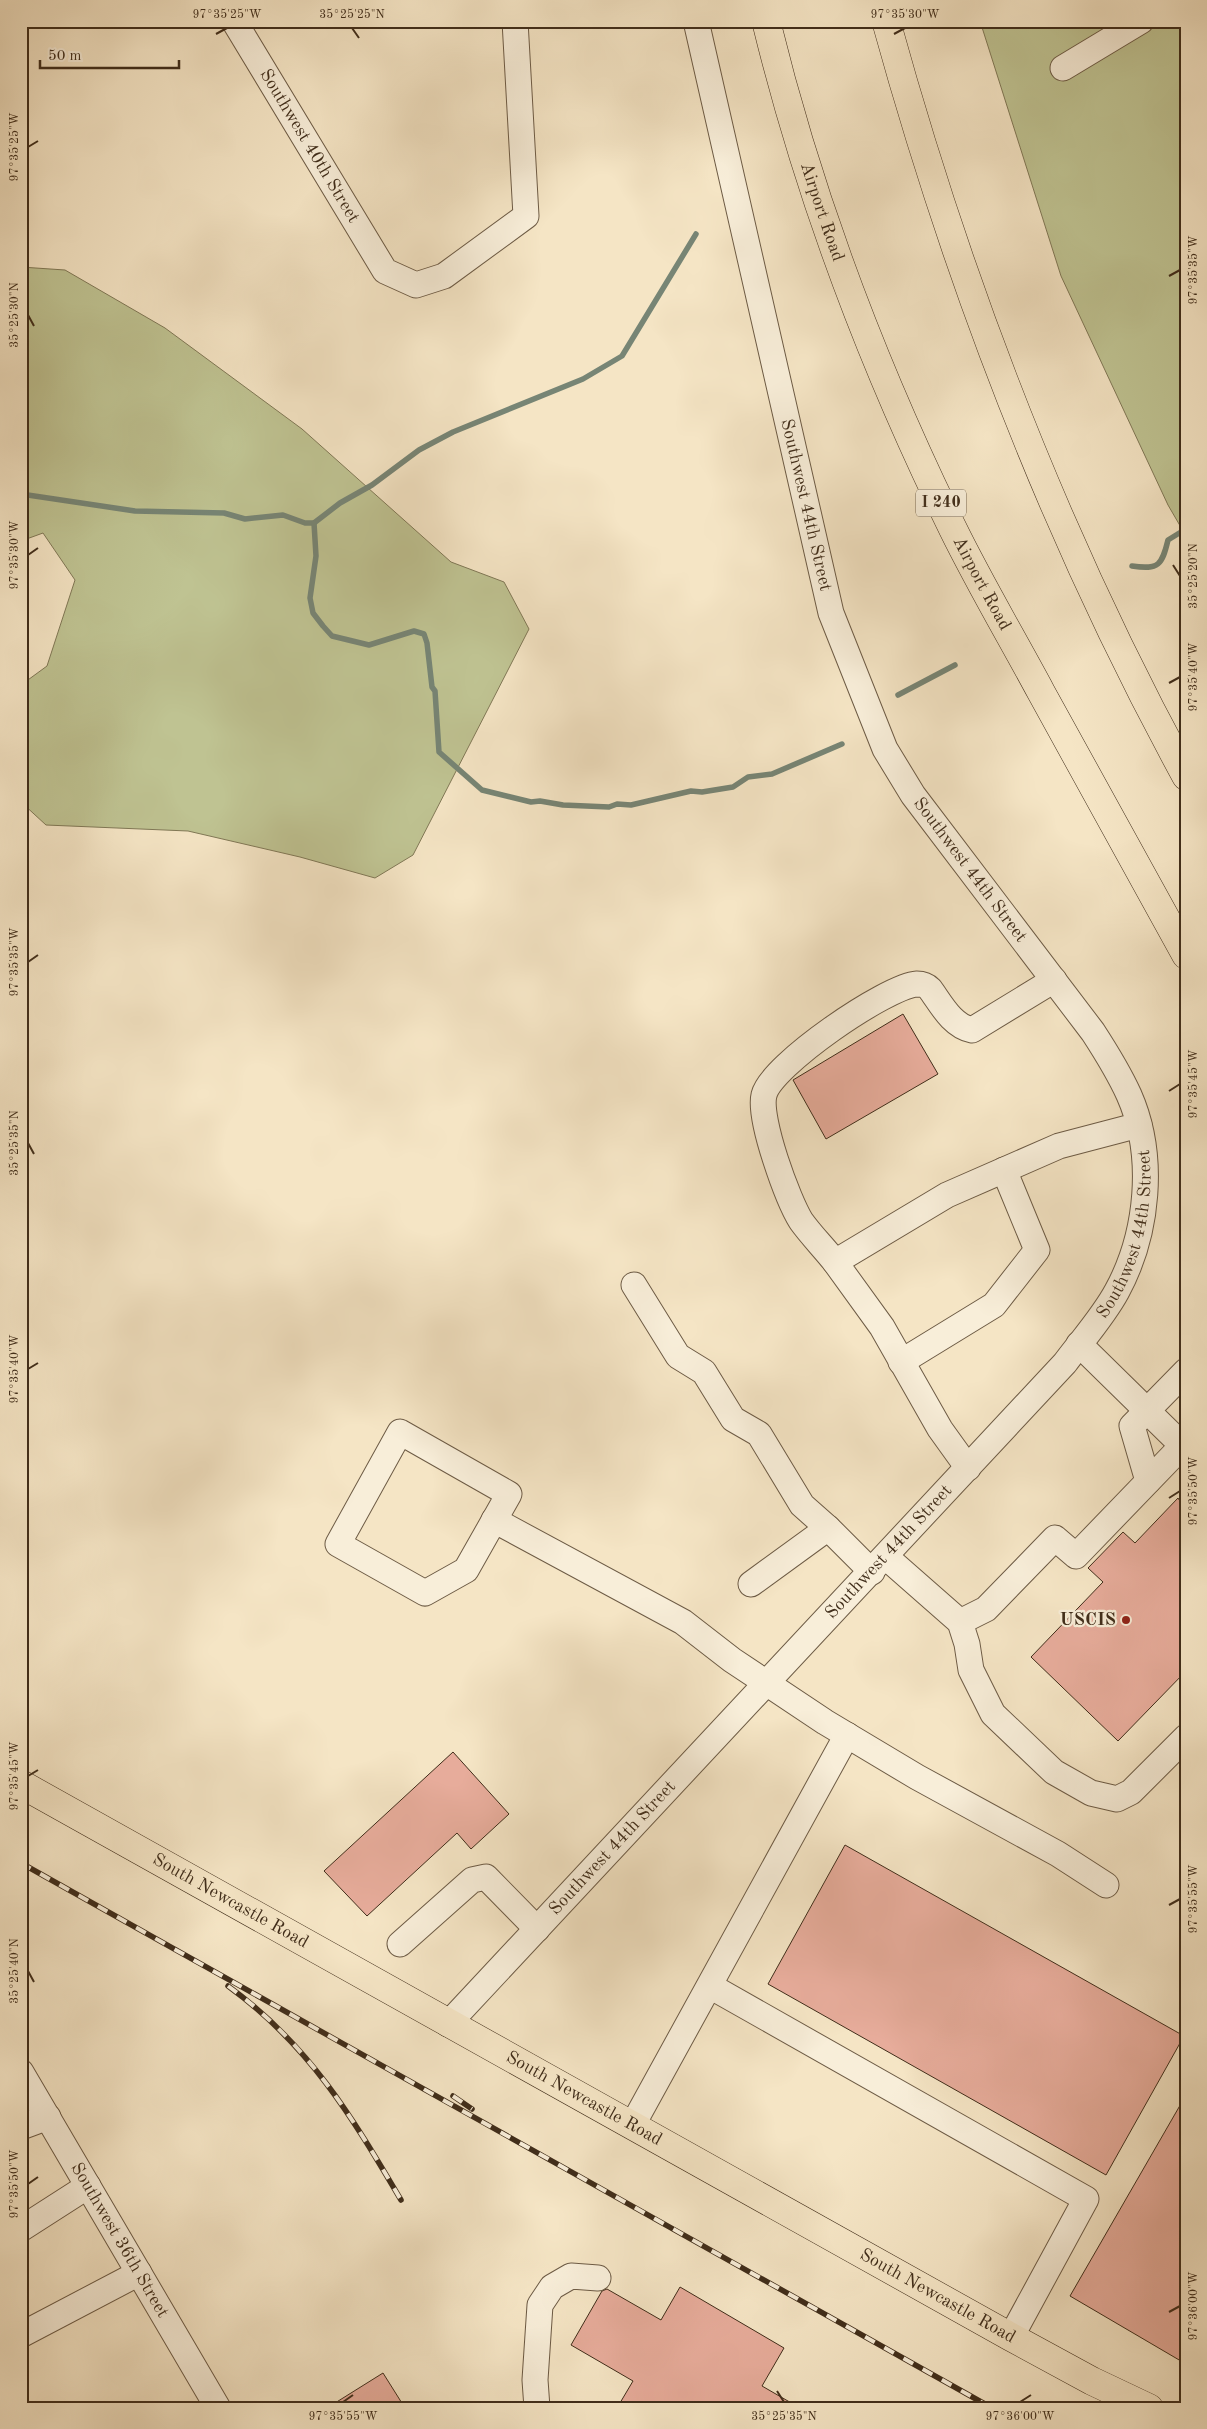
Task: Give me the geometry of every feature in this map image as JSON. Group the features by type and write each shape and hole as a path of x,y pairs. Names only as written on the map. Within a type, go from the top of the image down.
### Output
{"main road":[{"name":"Airport Road","path":"766,21 794,129 829,237 870,344 916,450 958,539 1186,955"},
{"path":"886,21 908,99 955,248 1014,406 1065,528 1110,626 1186,776"},
{"name":"South Newcastle Road","path":"21,1784 1011,2337 1092,2381 1149,2408"}],"street":[{"name":"Southwest 40th Street","path":"234,21 385,271 416,285 444,276 526,216 516,21"},
{"name":"Southwest 44th Street","path":"448,2024 1065,1363 1116,1292 1136,1245 1144,1200 1144,1162 1139,1125 1129,1096 1111,1061 1093,1032 909,787 885,749 831,613 696,21"},
{"path":"1064,68 1141,21"},
{"path":"968,1468 940,1429 882,1327 835,1262 801,1220 772,1147 766,1126 763,1096 776,1074 803,1050 886,994 915,984 925,985 957,1024 963,1029 972,1030 1054,980"},
{"path":"835,1262 947,1195 1059,1146 1139,1125"},
{"path":"901,1362 994,1305 1037,1250 1004,1170"},
{"path":"634,1285 678,1356 704,1372 733,1419 759,1434 802,1505 828,1528 960,1622 968,1644 970,1670 993,1714 1054,1772 1091,1793 1117,1800 1131,1792 1186,1737"},
{"path":"960,1622 986,1609 1055,1538 1076,1556 1184,1443 1079,1344"},
{"path":"1148,1481 1132,1426 1186,1370"},
{"path":"400,1432 509,1494 494,1520 466,1570 425,1593 338,1544 400,1432"},
{"path":"494,1520 683,1622 732,1660 847,1735 918,1777 1058,1854 1106,1885"},
{"path":"751,1584 828,1528"},
{"path":"632,2126 847,1735"},
{"path":"400,1944 472,1880 486,1877 536,1929"},
{"path":"710,1986 1086,2199 1011,2337"},
{"name":"Southwest 36th Street","path":"21,2072 218,2408"},
{"path":"21,2127 48,2117"},
{"path":"21,2229 88,2186"},
{"path":"21,2335 139,2273"},
{"path":"537,2408 535,2380 540,2305 552,2287 571,2276 598,2278"}],"green space":[{"path":"980,21 1186,21 1186,536 1168,505 1061,276"},
{"path":"21,267 65,270 165,328 302,429 451,562 504,582 529,629 413,855 375,878 300,857 188,831 46,825 21,802 21,685 47,666 75,580 43,533 21,541"}],"building":[{"path":"903,1014 938,1074 826,1139 793,1080"},
{"name":"USCIS","path":"1178,1498 1186,1511 1186,1671 1118,1741 1031,1657 1103,1582 1088,1568 1123,1532 1135,1543"},
{"path":"453,1752 509,1814 471,1849 457,1833 367,1916 324,1871"},
{"path":"845,1845 1184,2036 1106,2175 768,1984"},
{"path":"1186,2095 1186,2364 1070,2296"},
{"path":"680,2287 784,2348 762,2386 800,2408 617,2408 633,2381 571,2345 602,2291 607,2289 661,2320"},
{"path":"383,2373 405,2408 327,2408"}],"waterway":[{"path":"21,494 135,511 224,513 245,519 283,515 305,523 314,523 340,503 372,485 419,450 453,432 583,379 622,356 696,234"},
{"path":"314,523 316,556 310,598 313,613 332,636 369,645 414,631 424,634 427,643 432,687 435,691 439,752 482,790 531,802 540,801 563,805 609,807 617,804 631,805 691,791 702,792 733,787 748,777 772,774 842,744"},
{"path":"1132,566 1148,567 1158,564 1164,555 1168,540 1181,532"},
{"path":"898,695 955,665"}],"railway":[{"path":"21,1863 992,2408"},
{"path":"228,1986 282,2032 305,2057 346,2110 401,2200"},
{"path":"453,2096 472,2109"}],"place":[{"name":"USCIS","path":"1126,1620"}]}
